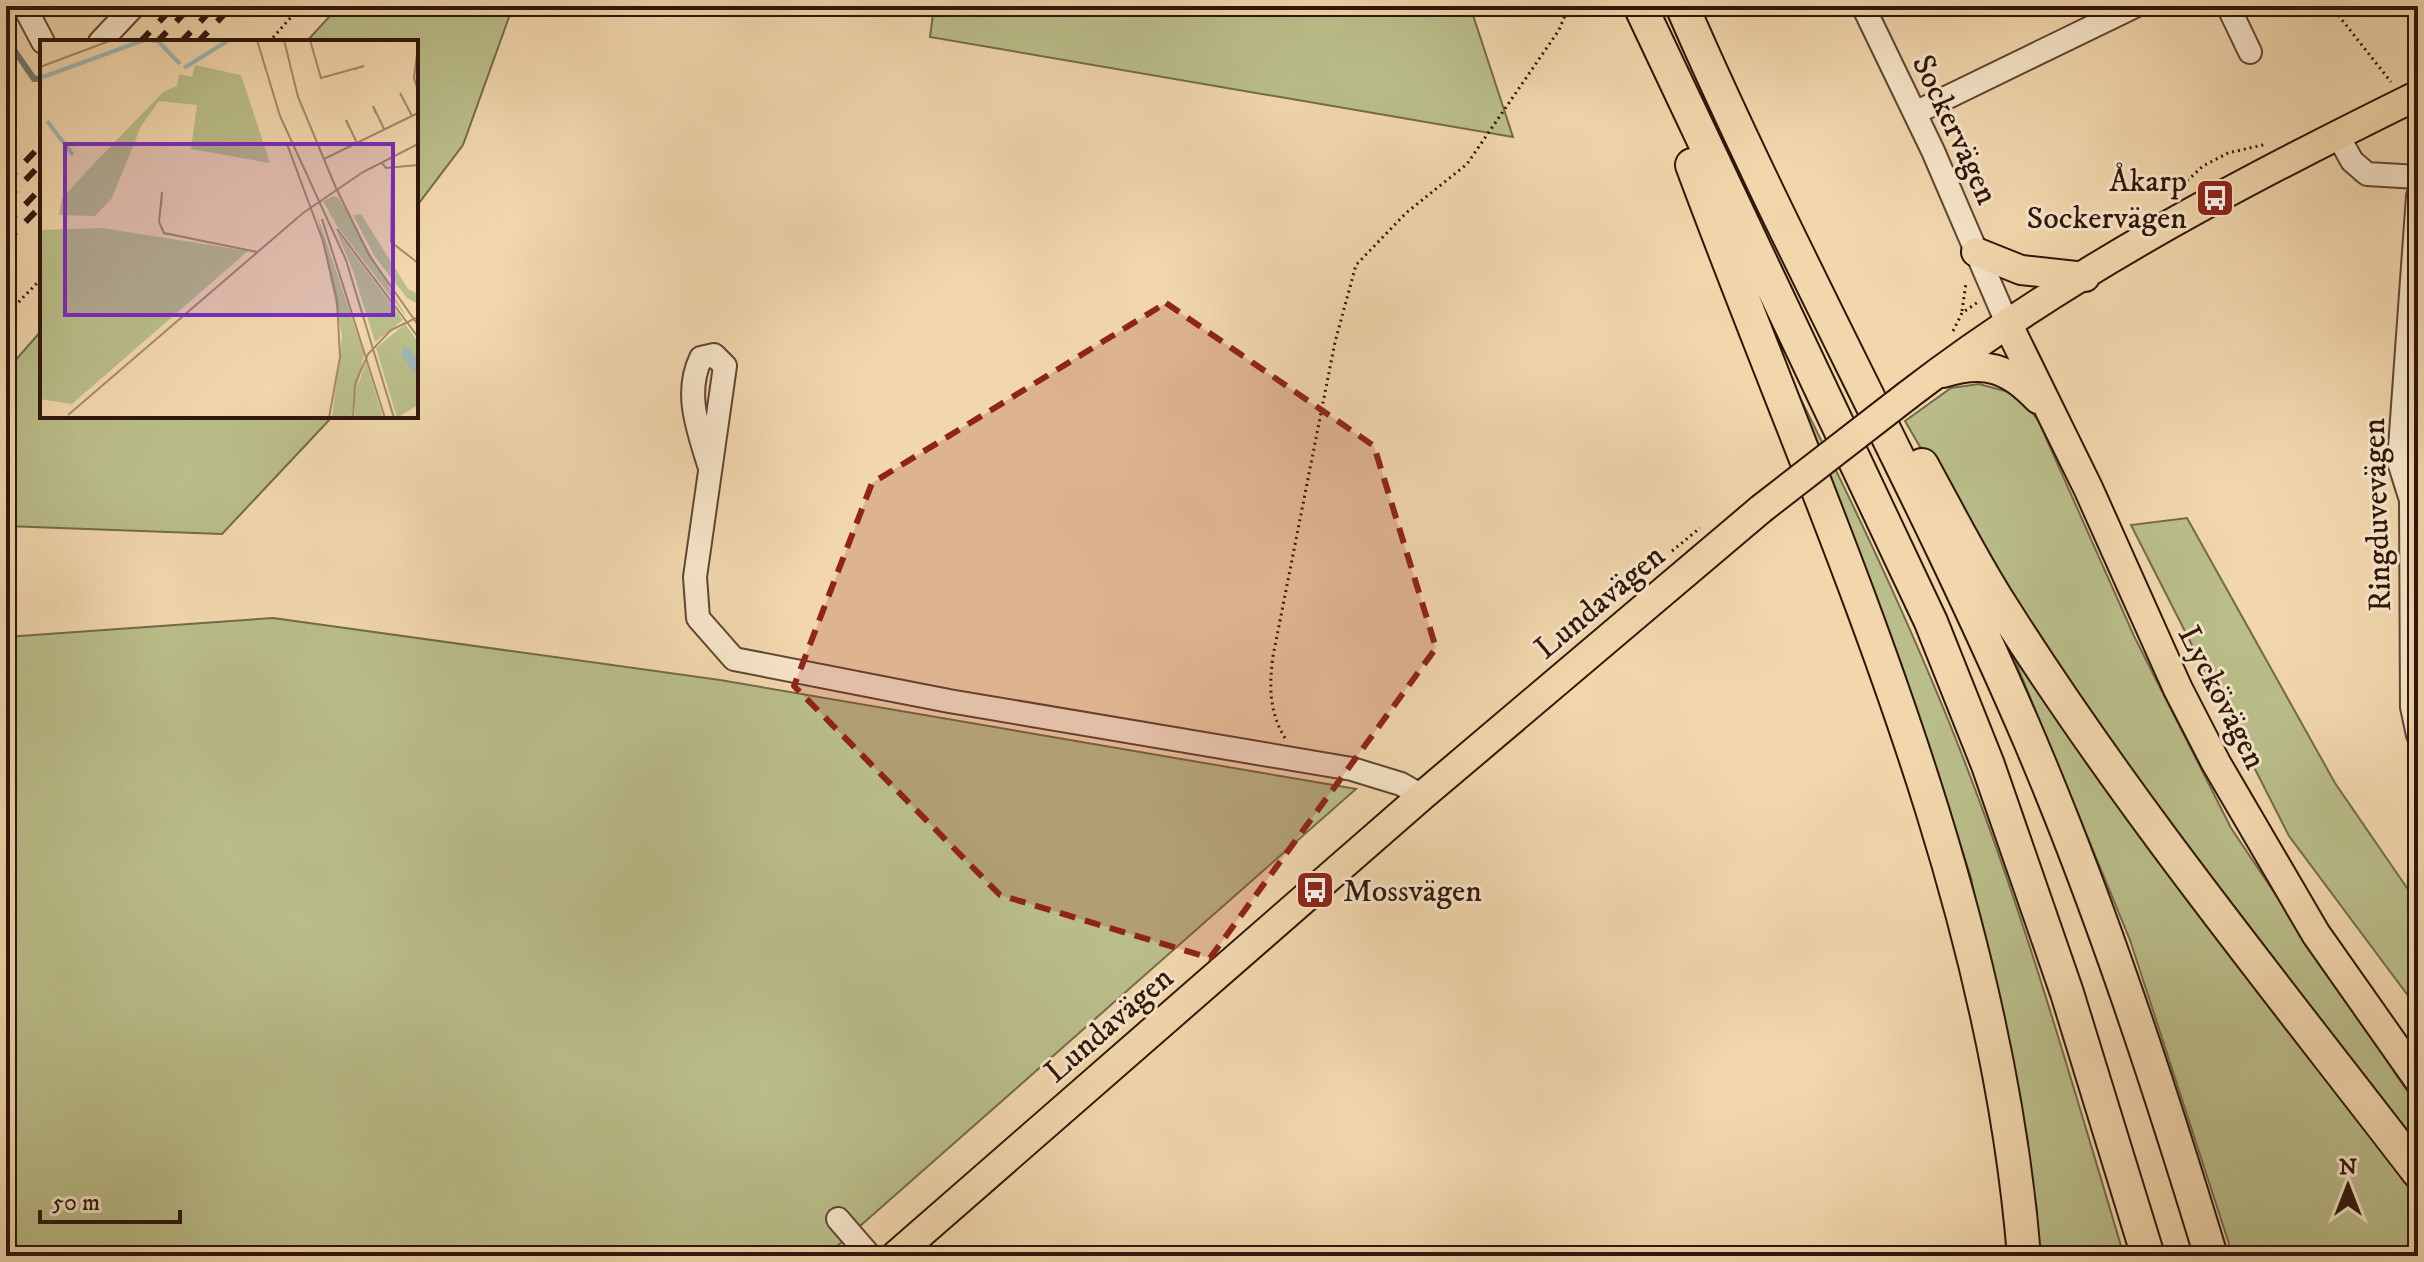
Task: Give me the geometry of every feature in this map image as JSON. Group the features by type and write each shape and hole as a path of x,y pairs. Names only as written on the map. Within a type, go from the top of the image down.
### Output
{"highway":[{"path":"1639,6 1712,218 1904,717 1967,932 1993,1041 2013,1151 2024,1256"},
{"path":"1639,6 1931,622 1988,765 2063,978 2148,1256"},
{"path":"1682,6 1751,163 1967,602 2029,739 2116,966 2211,1256"},
{"path":"1751,163 1992,591 2041,668 2146,816 2418,1172"}],"main road":[{"name":"Lundavägen","path":"895,1256 1422,796 1761,509 1931,377 2007,323 2215,198 2337,134 2415,106"},
{"path":"1976,252 2021,270 2085,277"},
{"name":"Lyckövägen","path":"2007,323 2216,763 2316,934 2418,1079"},
{"path":"1931,377 1973,367 2007,373 2018,378 2039,400 2059,428"}],"street":[{"path":"24,6 42,40"},
{"path":"102,40 134,6"},
{"name":"Sockervägen","path":"1863,6 1915,113 2007,323"},
{"path":"1915,113 2135,6"},
{"path":"2228,6 2250,52"},
{"path":"2337,134 2352,161 2367,174 2418,177"},
{"name":"Ringduvevägen","path":"2418,196 2399,462 2411,500 2412,707 2418,735"},
{"path":"709,465 695,577 698,618 734,659 949,701 1374,774 1422,796"},
{"path":"838,1219 870,1256"}],"path":[{"path":"271,40 301,6"},
{"path":"1312,762 1286,739 1276,723 1269,684 1335,342 1356,265 1406,213 1467,164 1559,30 1569,6"},
{"path":"2331,6 2392,83"},
{"path":"2415,106 2418,152"},
{"path":"6,315 40,280"}],"highlighted area":[{"path":"1166,303 1374,446 1436,648 1210,958 1000,895 794,686 872,483"}],"green space":[{"path":"339,6 513,6 463,145 418,204 418,40 308,40"},
{"path":"934,6 1470,6 1513,137 930,37"},
{"path":"1762,322 1861,523 1951,727 2022,923 2124,1256 2037,1256 2031,1188 1971,878 1901,663"},
{"path":"40,332 40,418 331,418 222,534 6,526 6,371"},
{"path":"1979,384 2016,394 2038,420 2134,636 2231,828 2418,1107 2418,1147 2100,731 2011,603 1905,421 1951,388"},
{"path":"2187,518 2335,783 2418,904 2418,1009 2289,836 2131,525"},
{"path":"273,618 720,680 1356,789 826,1256 6,1256 6,637"},
{"path":"2004,634 2296,1036 2418,1195 2418,1256 2233,1256 2130,940"}],"waterway":[{"path":"6,38 34,79 40,78"}],"railway":[{"path":"142,40 174,6"},
{"path":"159,40 191,6"},
{"path":"183,40 215,6"},
{"path":"200,40 232,6"},
{"path":"6,182 40,146"},
{"path":"6,200 40,165"},
{"path":"6,225 40,189"},
{"path":"6,242 40,207"}],"place":[{"name":"Åkarp Sockervägen","path":"2215,198"},
{"name":"Mossvägen","path":"1315,890"}]}
